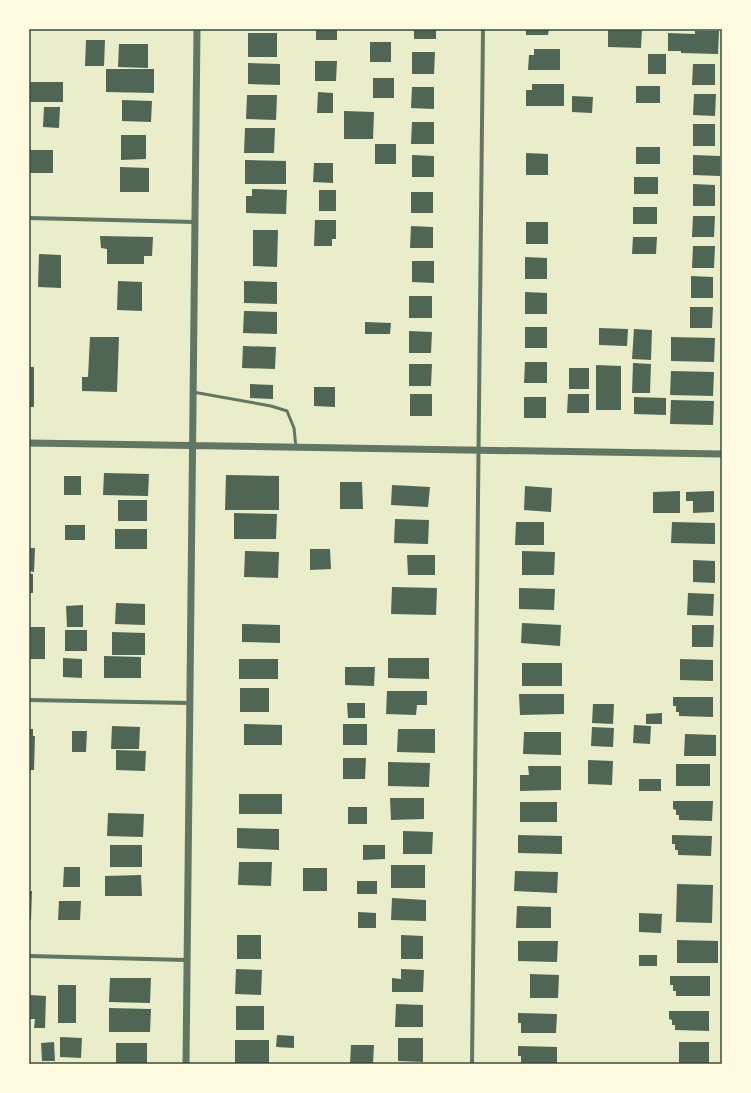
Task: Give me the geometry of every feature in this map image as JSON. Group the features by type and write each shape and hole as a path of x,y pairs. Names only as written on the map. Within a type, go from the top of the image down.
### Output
{"street":[{"path":"186,1064 197,29"},
{"path":"472,1064 482,29"},
{"path":"29,218 195,222"},
{"path":"29,443 722,454"},
{"path":"29,700 190,703"},
{"path":"29,956 187,960"}],"lane":[{"path":"193,392 271,406 287,411 294,428 296,448"}],"building":[{"path":"316,29 337,29 337,40 316,40"},
{"path":"414,29 436,29 436,39 414,39"},
{"path":"526,29 549,29 548,35 526,35"},
{"path":"608,29 642,29 641,48 608,47"},
{"path":"695,31 719,31 718,54 681,53 681,51 668,51 668,33 695,34"},
{"path":"248,33 277,33 277,57 248,57"},
{"path":"86,40 105,40 104,66 85,66"},
{"path":"370,42 391,42 391,62 370,62"},
{"path":"119,44 148,44 148,68 118,67"},
{"path":"534,49 560,49 560,70 528,70 529,55 534,55"},
{"path":"412,52 435,52 434,74 412,74"},
{"path":"648,54 666,54 666,74 648,74"},
{"path":"315,61 337,61 336,81 315,81"},
{"path":"248,63 280,64 280,85 248,84"},
{"path":"693,64 715,64 715,85 692,85"},
{"path":"106,69 154,69 154,93 106,92"},
{"path":"373,78 394,78 394,98 373,98"},
{"path":"29,82 63,82 63,102 29,102"},
{"path":"532,84 564,84 564,106 526,106 526,90 532,90"},
{"path":"636,86 660,86 660,103 636,103"},
{"path":"412,87 434,87 434,109 411,108"},
{"path":"318,92 333,93 333,113 317,113"},
{"path":"694,94 716,94 715,116 693,115"},
{"path":"247,95 277,95 276,120 246,119"},
{"path":"572,96 593,97 592,113 572,112"},
{"path":"122,100 152,101 151,122 122,121"},
{"path":"44,107 60,107 59,128 43,127"},
{"path":"344,111 374,112 373,139 344,139"},
{"path":"412,122 434,122 434,144 411,144"},
{"path":"693,124 715,124 715,146 693,146"},
{"path":"245,128 275,128 274,153 244,153"},
{"path":"121,135 146,135 146,159 121,160"},
{"path":"375,144 396,144 396,164 375,164"},
{"path":"636,147 660,147 660,164 636,164"},
{"path":"29,150 53,150 53,173 29,173"},
{"path":"526,153 548,154 548,175 526,175"},
{"path":"412,155 434,156 434,177 412,177"},
{"path":"693,155 720,156 720,176 693,175"},
{"path":"245,160 286,161 286,184 245,184"},
{"path":"314,163 333,163 333,183 313,182"},
{"path":"120,167 149,168 149,192 120,192"},
{"path":"634,177 658,177 658,194 634,194"},
{"path":"693,184 715,185 715,206 693,206"},
{"path":"252,189 287,190 286,214 246,213 246,196 252,196"},
{"path":"319,190 336,190 336,211 319,211"},
{"path":"411,192 433,192 433,213 411,213"},
{"path":"633,207 657,207 657,224 633,224"},
{"path":"693,216 715,216 714,237 692,237"},
{"path":"315,220 336,220 336,239 332,239 332,246 314,246"},
{"path":"526,222 548,222 548,244 526,244"},
{"path":"411,226 433,227 433,248 410,248"},
{"path":"253,230 278,230 277,267 253,266"},
{"path":"100,236 153,237 152,256 144,256 144,264 107,264 107,249 101,248"},
{"path":"633,237 657,237 656,254 632,254"},
{"path":"693,246 715,246 714,268 692,268"},
{"path":"39,254 61,255 61,288 38,287"},
{"path":"525,257 547,258 547,279 525,279"},
{"path":"412,261 434,261 434,283 412,282"},
{"path":"691,276 713,277 713,298 691,298"},
{"path":"118,281 142,282 142,311 117,310"},
{"path":"244,281 277,282 277,304 244,303"},
{"path":"525,292 547,293 547,314 525,314"},
{"path":"409,296 432,296 432,318 409,318"},
{"path":"690,307 713,307 712,328 690,328"},
{"path":"244,311 277,312 277,334 243,333"},
{"path":"365,322 391,323 390,334 365,334"},
{"path":"525,327 547,327 547,348 525,348"},
{"path":"599,328 628,329 627,346 599,345"},
{"path":"634,329 652,330 651,360 632,359"},
{"path":"409,331 432,332 431,353 409,353"},
{"path":"90,337 119,337 117,392 82,391 82,377 88,377"},
{"path":"671,337 715,338 714,362 671,361"},
{"path":"243,346 276,347 275,369 242,368"},
{"path":"525,362 547,362 547,383 524,383"},
{"path":"633,363 651,364 650,393 632,393"},
{"path":"409,364 432,364 431,386 409,386"},
{"path":"596,365 621,366 621,410 596,410"},
{"path":"29,367 34,367 34,407 29,407"},
{"path":"569,368 589,368 589,389 569,389"},
{"path":"671,371 714,372 713,396 670,395"},
{"path":"250,384 273,385 273,399 250,398"},
{"path":"314,387 335,387 335,407 314,406"},
{"path":"410,394 432,394 432,416 410,416"},
{"path":"568,394 589,394 589,413 567,413"},
{"path":"524,397 546,397 546,418 524,418"},
{"path":"634,397 666,398 666,415 634,414"},
{"path":"671,400 714,401 713,425 670,424"},
{"path":"104,473 149,474 148,496 103,495"},
{"path":"226,475 279,476 279,510 225,510"},
{"path":"64,476 81,476 81,495 64,495"},
{"path":"340,482 362,482 363,509 340,509"},
{"path":"392,485 430,487 428,507 391,505"},
{"path":"525,486 552,488 551,512 524,510"},
{"path":"680,491 680,513 653,513 653,492"},
{"path":"714,491 714,512 693,513 693,501 686,501 686,492"},
{"path":"118,500 147,500 147,521 118,521"},
{"path":"234,513 277,514 276,539 234,539"},
{"path":"395,519 429,520 428,544 394,543"},
{"path":"516,522 544,522 544,545 515,545"},
{"path":"672,522 715,523 715,544 671,543"},
{"path":"65,525 85,525 85,540 65,540"},
{"path":"115,529 147,529 147,549 115,549"},
{"path":"29,548 35,548 34,572 29,571"},
{"path":"310,549 330,549 331,569 310,570"},
{"path":"245,551 279,552 278,578 244,577"},
{"path":"522,551 555,552 554,575 522,575"},
{"path":"407,555 435,555 435,575 408,575"},
{"path":"693,560 715,561 715,583 693,582"},
{"path":"29,574 33,574 33,593 29,593"},
{"path":"392,587 437,588 436,615 391,614"},
{"path":"519,588 555,589 554,610 519,609"},
{"path":"688,593 714,594 713,616 687,615"},
{"path":"116,603 145,604 145,625 115,624"},
{"path":"83,605 83,627 67,627 66,606"},
{"path":"522,623 561,625 560,646 521,643"},
{"path":"242,624 280,625 280,643 242,642"},
{"path":"692,625 714,625 713,647 692,647"},
{"path":"29,627 45,627 45,659 29,659"},
{"path":"65,630 87,630 87,651 65,651"},
{"path":"112,632 145,633 145,655 112,655"},
{"path":"104,656 141,657 141,678 104,678"},
{"path":"63,658 82,659 82,678 63,677"},
{"path":"388,658 429,658 429,679 388,678"},
{"path":"239,659 278,659 278,679 239,679"},
{"path":"680,659 713,660 713,681 680,680"},
{"path":"522,663 562,663 562,686 522,686"},
{"path":"345,667 375,667 374,686 345,685"},
{"path":"240,688 269,688 269,712 240,712"},
{"path":"387,691 427,691 427,705 417,705 416,715 386,714"},
{"path":"519,694 564,694 564,714 520,715"},
{"path":"673,697 713,697 713,717 679,716 679,712 676,712 676,706 673,706"},
{"path":"347,703 365,703 365,718 348,718"},
{"path":"593,704 614,704 613,724 592,723"},
{"path":"662,713 662,724 646,724 646,714"},
{"path":"244,724 282,725 282,745 244,745"},
{"path":"343,724 367,724 367,745 343,745"},
{"path":"634,725 651,726 650,744 633,743"},
{"path":"112,726 140,727 139,749 111,749"},
{"path":"592,727 614,728 613,747 591,746"},
{"path":"29,729 33,729 33,736 35,736 34,770 29,770"},
{"path":"398,729 435,729 435,753 397,752"},
{"path":"72,731 87,731 86,752 72,752"},
{"path":"524,732 561,732 561,755 523,754"},
{"path":"685,734 716,735 716,756 684,756"},
{"path":"116,750 146,751 145,771 116,770"},
{"path":"343,758 366,758 365,779 343,779"},
{"path":"588,760 613,761 612,785 588,784"},
{"path":"388,762 430,763 429,787 388,786"},
{"path":"676,764 710,764 710,786 676,786"},
{"path":"528,766 561,766 561,790 520,791 520,775 529,775"},
{"path":"639,779 661,779 661,791 639,791"},
{"path":"239,794 282,794 282,814 239,814"},
{"path":"390,798 424,798 424,819 391,820"},
{"path":"673,801 713,801 712,821 679,820 679,815 676,815 676,810 673,809"},
{"path":"520,802 557,802 557,822 520,822"},
{"path":"348,807 367,807 367,824 348,824"},
{"path":"108,813 144,814 143,837 107,836"},
{"path":"237,828 279,829 279,850 237,848"},
{"path":"403,831 433,832 432,854 403,854"},
{"path":"518,835 562,836 562,854 518,853"},
{"path":"672,835 712,836 711,856 678,855 678,850 675,850 675,844 672,844"},
{"path":"110,845 142,845 142,867 110,867"},
{"path":"363,845 385,845 385,859 363,860"},
{"path":"239,862 272,862 271,886 238,885"},
{"path":"391,865 425,865 425,888 391,888"},
{"path":"64,867 80,867 80,887 63,887"},
{"path":"303,868 327,868 327,891 303,891"},
{"path":"515,871 558,872 557,893 514,891"},
{"path":"141,875 142,896 105,896 105,876"},
{"path":"357,881 377,881 377,894 357,894"},
{"path":"677,884 713,885 712,923 676,922"},
{"path":"29,891 32,891 31,920 29,920"},
{"path":"392,898 426,900 426,921 391,920"},
{"path":"59,901 81,901 80,920 58,920"},
{"path":"517,906 551,907 551,928 516,928"},
{"path":"358,912 376,913 376,928 358,928"},
{"path":"639,913 662,914 661,933 639,932"},
{"path":"237,935 261,935 261,959 237,959"},
{"path":"401,935 423,936 423,959 401,959"},
{"path":"677,940 718,941 718,963 677,963"},
{"path":"518,941 558,941 557,962 518,961"},
{"path":"639,955 657,955 657,966 639,966"},
{"path":"236,969 262,970 261,995 235,994"},
{"path":"401,969 424,970 423,992 392,992 392,978 401,979"},
{"path":"530,974 559,975 558,998 530,998"},
{"path":"670,976 710,976 710,996 676,996 676,991 673,991 673,985 670,985"},
{"path":"110,978 151,978 150,1003 109,1002"},
{"path":"58,985 76,985 76,1023 58,1023"},
{"path":"29,995 46,996 45,1028 34,1028 35,1019 29,1019"},
{"path":"396,1004 423,1005 423,1027 395,1027"},
{"path":"236,1006 264,1006 264,1030 236,1030"},
{"path":"109,1008 151,1009 150,1032 109,1032"},
{"path":"669,1011 709,1011 709,1031 675,1030 675,1025 672,1025 672,1020 669,1019"},
{"path":"518,1013 557,1014 556,1033 521,1033 521,1023 518,1023"},
{"path":"277,1035 294,1036 294,1048 276,1047"},
{"path":"60,1037 82,1038 81,1058 60,1057"},
{"path":"398,1038 423,1038 423,1062 398,1061"},
{"path":"235,1040 269,1040 269,1063 235,1063"},
{"path":"54,1042 55,1061 42,1061 41,1043"},
{"path":"679,1042 709,1042 709,1064 679,1064"},
{"path":"116,1043 147,1043 147,1064 116,1064"},
{"path":"351,1045 374,1045 373,1064 350,1064"},
{"path":"518,1046 557,1047 557,1064 521,1064 521,1056 518,1056"}]}
